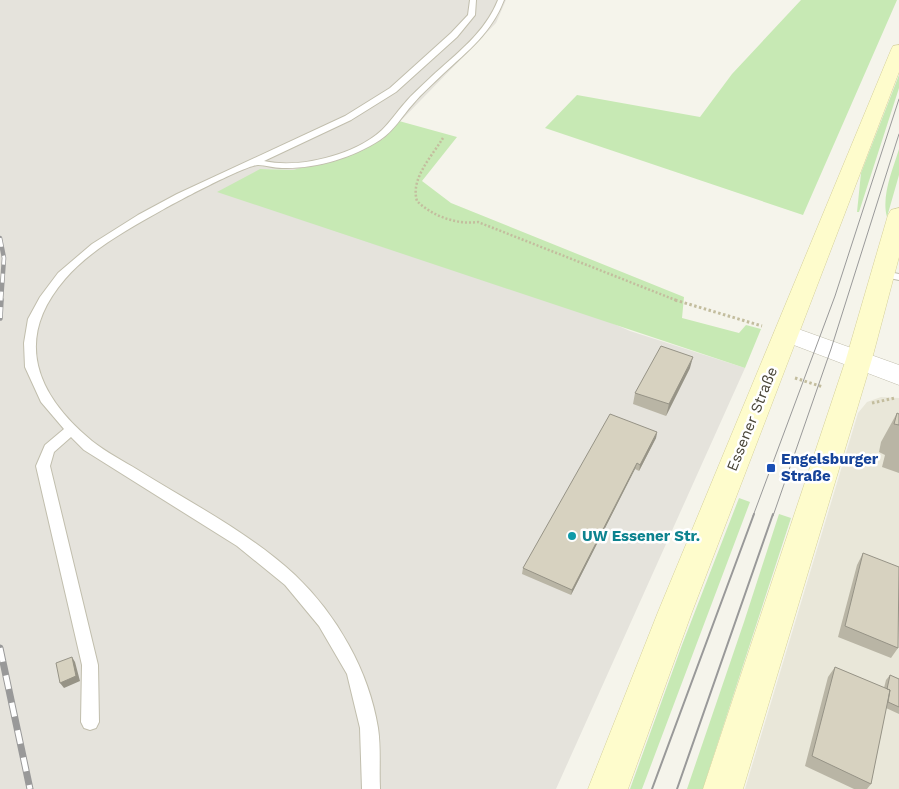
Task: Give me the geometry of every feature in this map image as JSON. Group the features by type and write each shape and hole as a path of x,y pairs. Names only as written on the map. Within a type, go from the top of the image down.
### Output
{"main road":[{"name":"Essener Straße","path":"608,789 678,603 899,50"},
{"path":"724,789 847,395 893,264 899,215"}],"street":[{"path":"787,333 859,359 899,376"}],"lane":[{"path":"372,789 370,728 355,672 325,621 290,580 242,542 89,446 72,430 45,399 31,367 30,343 34,319 46,297 62,275 96,246 180,196 348,118 393,90 454,34 470,15 473,0"},
{"path":"253,161 268,166 292,167 320,161 354,150 379,138 410,102 491,24 502,0"},
{"path":"72,430 51,444 46,451 43,466 90,665 90,722"}],"path":[{"path":"443,138 417,180 414,193 416,200 422,206 444,218 461,223 478,222 683,303 787,333"},
{"path":"771,370 847,395"}],"shaded area":[{"path":"0,0 506,0 496,23 383,139 356,152 322,163 293,170 260,169 630,331 745,368 556,789 0,789"},
{"path":"881,397 899,398 899,789 745,789 858,413 867,402"}],"green space":[{"path":"801,0 897,0 803,215 545,128 577,95 700,117 732,74"},
{"path":"899,75 899,88 859,212 857,212 861,173"},
{"path":"399,121 457,137 422,181 451,203 684,297 682,318 739,333 746,325 761,329 745,368 217,192 260,169 293,170 356,152 383,139"},
{"path":"899,149 899,175 887,217 887,192"},
{"path":"739,498 750,502 642,789 630,789 682,645"},
{"path":"779,514 791,518 703,789 687,789 744,622"}],"building":[{"path":"661,346 693,357 669,404 635,393"},
{"path":"897,413 899,414 899,425 894,424"},
{"name":"UW Essener Str.","path":"610,414 657,432 640,465 637,463 572,590 523,568"},
{"path":"863,553 899,567 898,648 845,626"},
{"path":"72,657 76,676 60,683 56,663"},
{"path":"835,667 890,690 871,784 812,756"},
{"path":"890,675 899,679 899,707 888,702 890,690 887,689"}],"tram line":[{"path":"753,516 835,296 899,99"},
{"path":"773,516 831,349 899,134"},
{"path":"652,789 754,514"},
{"path":"677,789 773,514"}],"railway":[{"path":"0,238 4,258 1,301"},
{"path":"0,318 1,300"},
{"path":"0,648 30,789"}],"place":[{"name":"Engelsburger Straße","path":"771,468"},
{"name":"UW Essener Str.","path":"572,536"}]}
